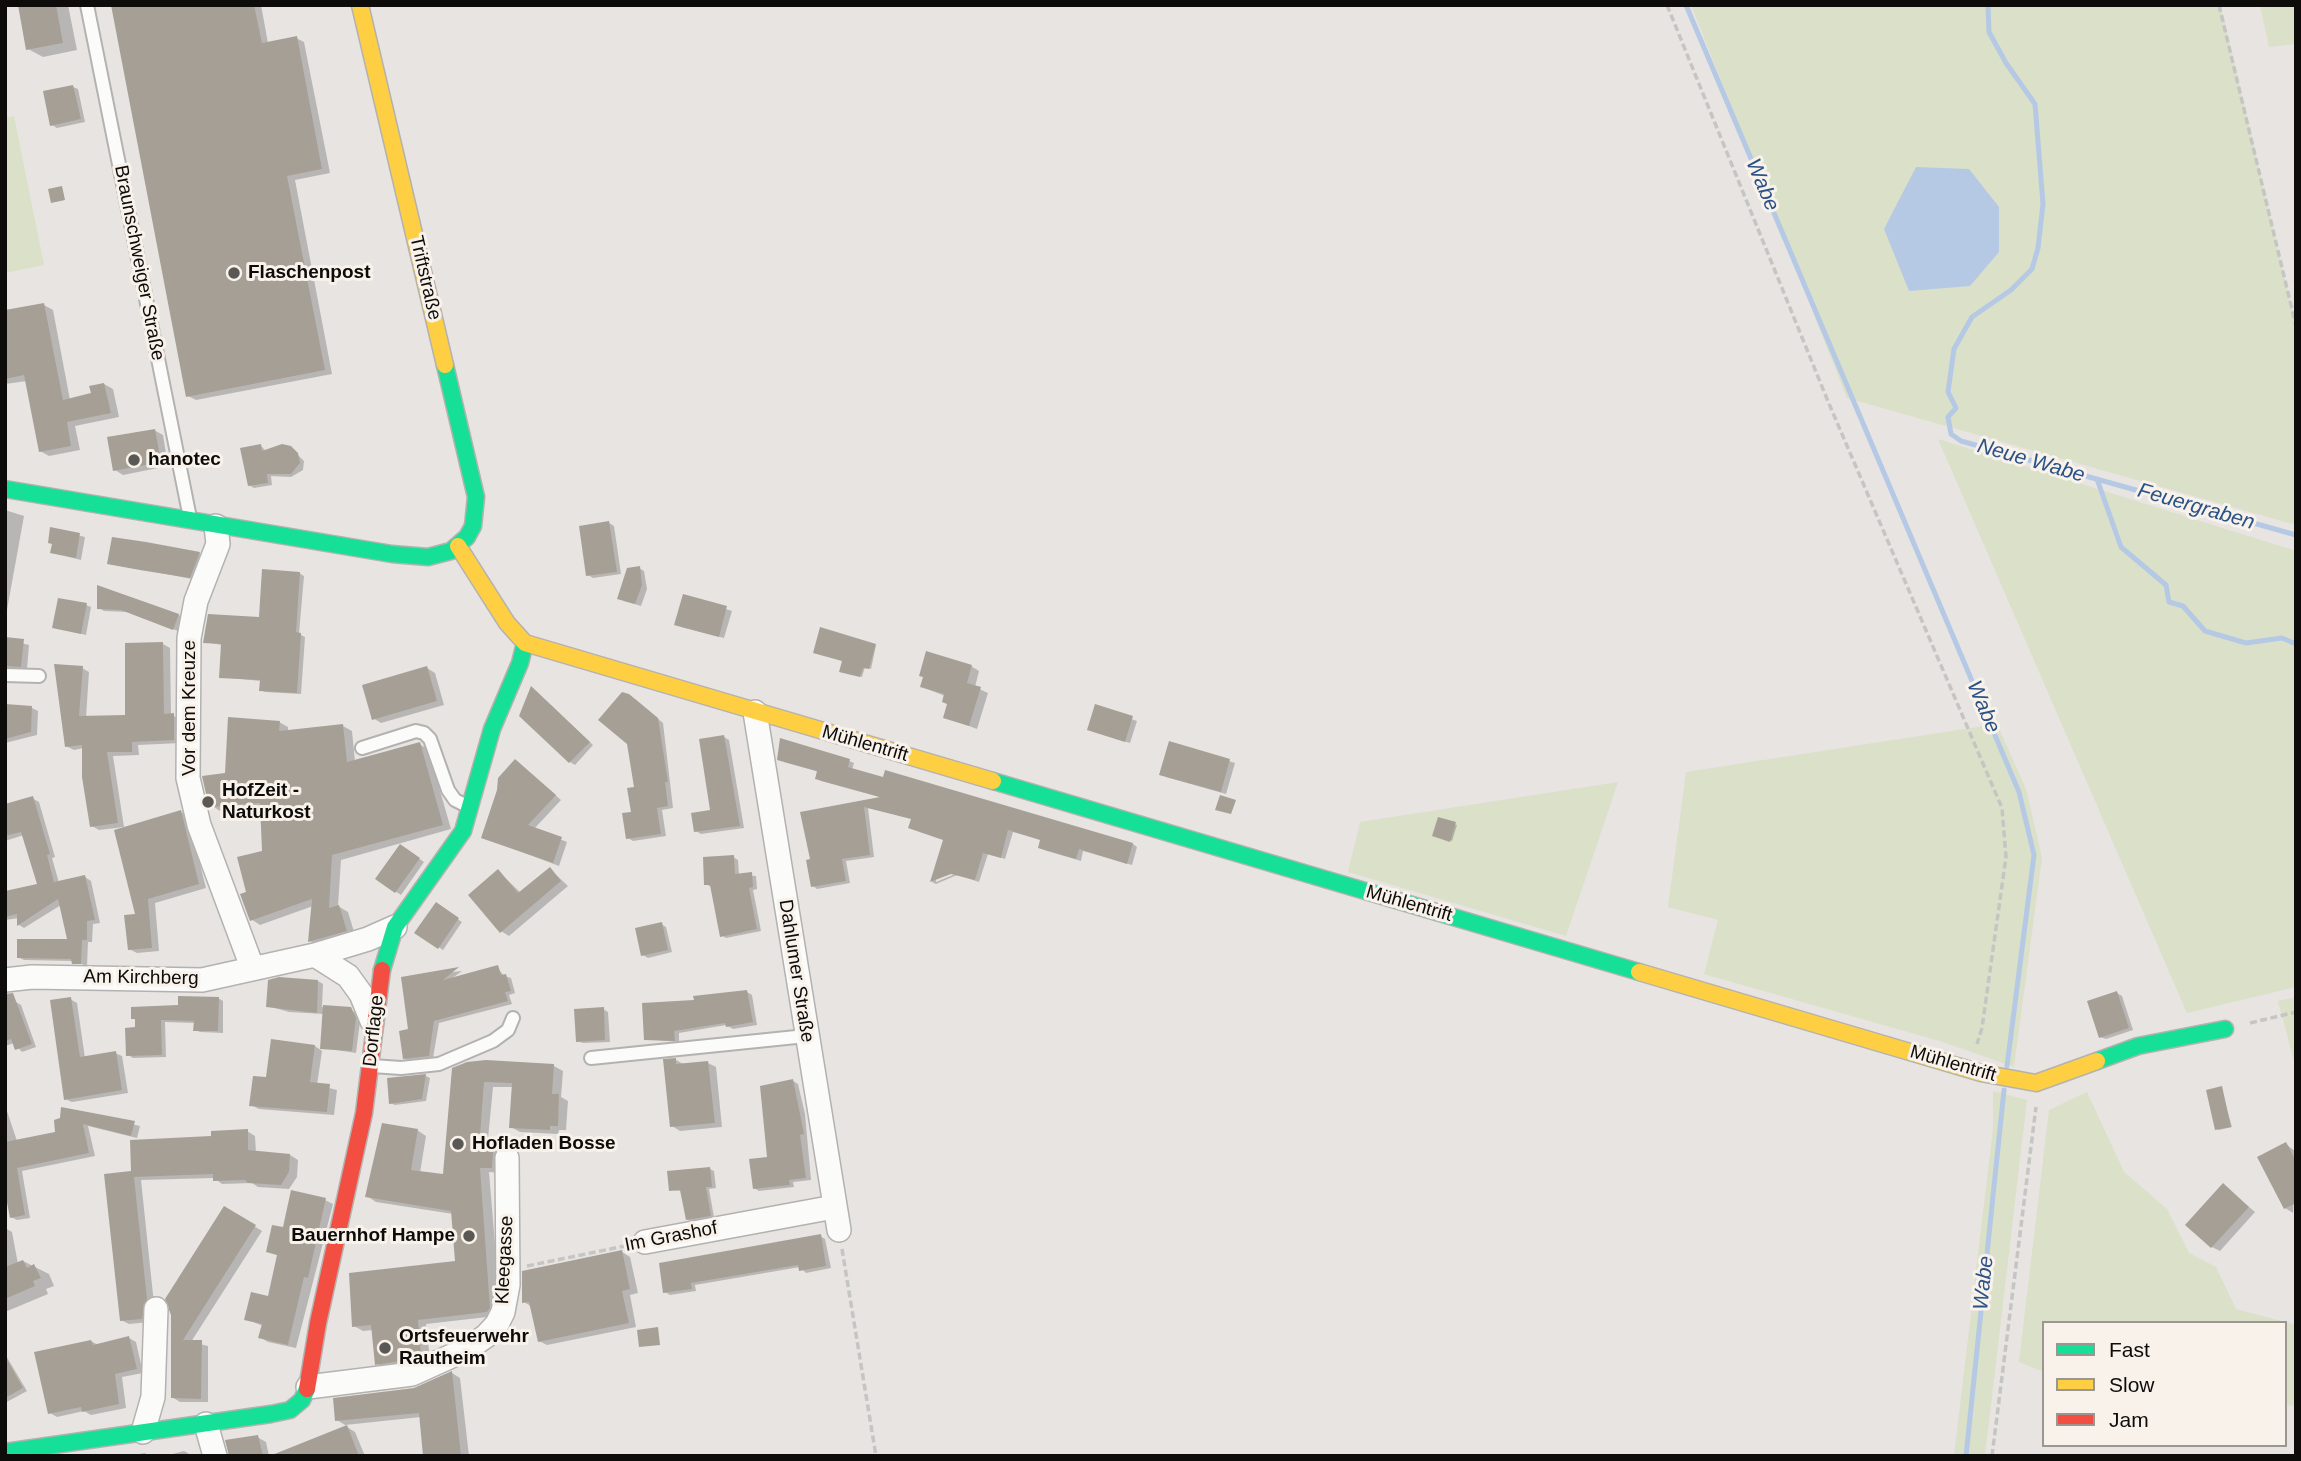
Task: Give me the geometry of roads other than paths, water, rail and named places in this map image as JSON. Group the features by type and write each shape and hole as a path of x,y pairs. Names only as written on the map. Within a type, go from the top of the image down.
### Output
{"street":[{"name":"Triftstraße","path":"360,5 476,497 473,526 458,546"},
{"path":"5,489 216,526 413,556 428,557 458,546 507,623 525,643"},
{"name":"Vor dem Kreuze","path":"216,526 218,544 196,601 189,638 188,778 199,825 252,967"},
{"name":"Mühlentrift","path":"525,643 1975,1071 2027,1083 2138,1046 2225,1029"},
{"name":"Dorflage","path":"308,1387 318,1323 371,1066 382,965 395,927 463,831 492,729 520,663 525,643"},
{"name":"Dahlumer Straße","path":"755,712 839,1230"},
{"name":"Am Kirchberg","path":"6,976 202,980 315,955 368,939 395,927"},
{"path":"315,955 348,976 361,994 375,1032"},
{"name":"Kleegasse","path":"308,1387 412,1374 467,1349 486,1336 503,1312 508,1268 507,1158"},
{"name":"Im Grashof","path":"645,1242 834,1207"},
{"path":"143,1432 153,1397 156,1309"},
{"path":"5,1452 289,1410 302,1400 308,1387"},
{"path":"206,1424 215,1456"}],"lane":[{"name":"Braunschweiger Straße","path":"87,5 191,521"},
{"path":"5,675 39,676"},
{"path":"362,748 416,731 424,733 430,739 448,790 455,800 470,807"},
{"path":"371,1066 401,1068 439,1064 494,1041 508,1030 513,1018"},
{"path":"591,1058 806,1037"}],"water":[{"path":"1916,167 1969,169 1999,207 1999,252 1970,286 1909,291 1884,229"}],"waterway":[{"name":"Wabe","path":"1686,5 2019,792 2034,855 2007,1066"},
{"name":"Neue Wabe","path":"1988,5 1989,32 2006,63 2035,104 2043,204 2038,248 2032,269 2011,290 1972,317 1954,349 1948,392 1956,408 1948,417 1951,434 1961,441 2296,535"},
{"name":"Neue Wabe","path":"2097,479 2121,547 2166,585 2169,602 2183,606 2205,631 2246,643 2282,638 2296,644"},
{"name":"Wabe","path":"1966,1456 2004,1090"}],"place":[{"name":"Flaschenpost","path":"234,273"},
{"name":"hanotec","path":"134,460"},
{"name":"HofZeit - Naturkost","path":"208,802"},
{"name":"Hofladen Bosse","path":"458,1144"},
{"name":"Bauernhof Hampe","path":"469,1236"},
{"name":"Ortsfeuerwehr Rautheim","path":"385,1348"}],"water label":[{"name":"Feuergraben","path":"2196,507"}]}
